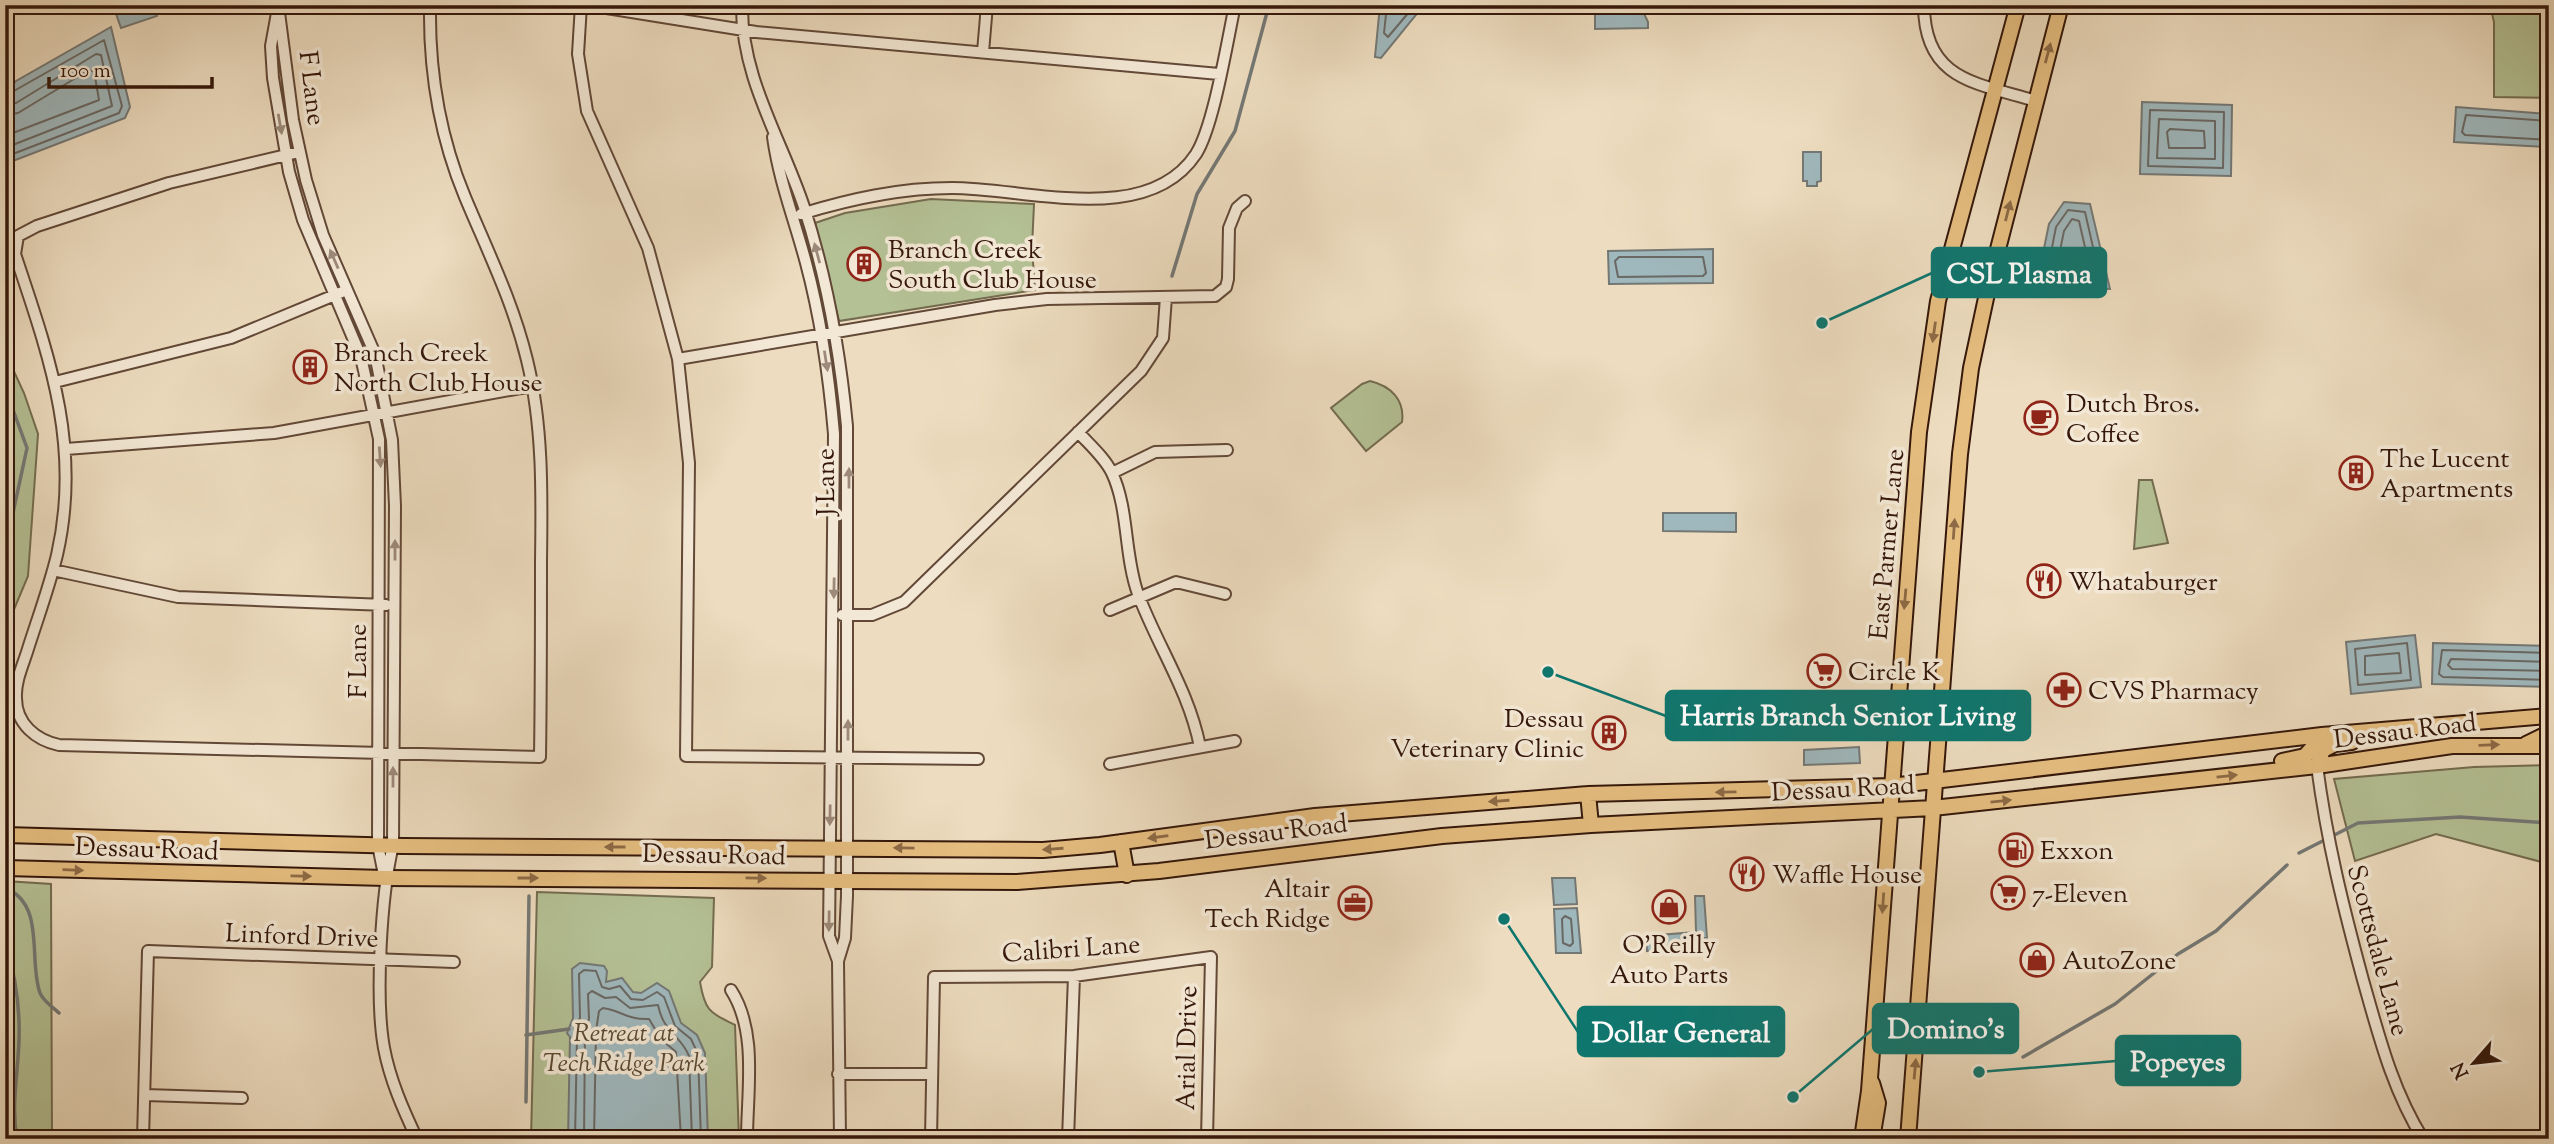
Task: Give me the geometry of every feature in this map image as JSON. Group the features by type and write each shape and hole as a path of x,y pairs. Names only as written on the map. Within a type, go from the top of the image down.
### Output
{"main road":[{"name":"East Parmer Lane","path":"1862,1139 1870,1079 1919,432 1938,301 2018,5"},
{"path":"1908,1139 1960,454 1971,368 2061,5"},
{"name":"Dessau Road","path":"5,835 386,845 1043,850 1315,816 1588,794 1891,786 2322,735 2549,716"},
{"path":"2317,766 2323,750 2335,744 2372,740 2387,730"},
{"path":"2526,744 2543,733 2549,733"},
{"path":"2256,773 2276,762 2305,756 2314,750 2322,735"},
{"name":"Dessau Road","path":"5,869 385,878 1017,882 1126,874 1332,847 1591,825 1933,808 2317,766 2452,746 2549,746"},
{"path":"1588,794 1591,825"},
{"path":"1121,842 1126,874"},
{"path":"1870,1079 1878,1103 1872,1139"}],"street":[{"path":"299,152 169,183 37,226 18,236 15,254 55,382 66,449 64,508 52,570 15,699 22,720 37,738 59,745 540,757 542,504 532,386 516,320 500,275 465,197 444,128 433,74 430,5"},
{"path":"581,5 578,54 587,111 655,267 678,359 689,463 685,756 978,759"},
{"path":"588,5 743,30 1219,74"},
{"name":"J Lane","path":"742,5 743,30 752,78 806,213 835,332 847,440 847,880 845,939 838,961"},
{"path":"983,52 987,5"},
{"path":"792,217 870,195 928,188 1104,198 1139,195 1169,181 1195,154 1206,129 1235,5"},
{"path":"1924,5 1924,25 1936,59 1965,78 2036,101"},
{"name":"F Lane","path":"278,6 299,152 323,235 374,355 388,412 395,480 395,605 394,753 386,845"},
{"name":"F Lane","path":"278,6 271,46 286,155 303,220 361,357 375,414 381,472 379,753 386,845"},
{"name":"J Lane","path":"771,128 779,175 813,289 834,434 829,936 838,961"},
{"path":"678,359 1047,299 1216,296 1226,287 1229,228 1237,208 1245,201"},
{"path":"55,382 231,338 348,289"},
{"path":"834,615 883,612 904,602 1141,371 1158,348 1165,328 1166,297"},
{"path":"66,449 214,440 532,386"},
{"path":"1078,432 1112,473 1122,507 1126,551 1139,597 1184,690 1200,747"},
{"path":"1112,473 1155,452 1227,450"},
{"path":"52,570 178,597 395,605"},
{"path":"1110,610 1176,582 1225,594"},
{"path":"1110,764 1235,741"},
{"name":"Scottsdale Lane","path":"2317,766 2333,866 2389,1072 2405,1110 2423,1139"},
{"path":"386,845 382,961 384,1048 395,1090 417,1139"},
{"name":"Linford Drive","path":"145,1095 148,951 454,962"},
{"name":"Calibri Lane","path":"931,1074 934,977 1074,976 1211,957"},
{"name":"Arial Drive","path":"1207,1139 1211,957"},
{"path":"838,961 841,1139"},
{"path":"1068,1139 1074,976"},
{"path":"731,990 742,1007 747,1029 747,1139"},
{"path":"838,1074 931,1074 931,1139"},
{"path":"143,1139 145,1095 242,1098"}],"green space":[{"path":"2490,5 2549,5 2549,98 2494,97 2494,22"},
{"path":"931,199 1034,204 1032,248 1035,290 839,321 815,223 845,213"},
{"path":"5,352 24,393 38,434 28,576 5,631"},
{"path":"1370,381 1384,386 1395,395 1401,407 1402,422 1366,451 1331,408"},
{"path":"2139,480 2152,480 2168,543 2134,549"},
{"path":"2549,765 2549,864 2436,834 2355,861 2334,779 2474,767"},
{"path":"5,881 51,884 52,1139 5,1139"},
{"name":"Retreat at Tech Ridge Park","path":"537,892 714,898 712,967 700,982 706,1005 719,1017 735,1025 739,1139 531,1139"}],"water":[{"path":"113,5 162,5 154,8 157,16 121,28"},
{"path":"1380,5 1424,5 1381,58 1375,57"},
{"path":"1595,5 1640,5 1648,28 1595,29"},
{"path":"111,27 130,107 125,118 5,164 5,91 16,81"},
{"path":"2142,102 2232,105 2231,176 2140,174"},
{"path":"2456,107 2549,114 2549,147 2454,142"},
{"path":"1803,152 1821,152 1821,181 1817,182 1817,186 1807,186 1807,181 1803,181"},
{"path":"2064,202 2090,204 2110,289 2036,287 2049,224"},
{"path":"1713,249 1713,283 1609,284 1608,251"},
{"path":"1663,513 1736,513 1736,532 1663,531"},
{"path":"2415,635 2421,687 2351,694 2346,642"},
{"path":"2433,643 2549,646 2549,687 2432,684"},
{"path":"1859,747 1860,763 1804,765 1804,750"},
{"path":"1552,878 1575,878 1577,904 1554,905"},
{"path":"1695,896 1704,896 1707,938 1697,938 1697,944 1647,951 1646,936 1696,932"},
{"path":"1577,908 1581,953 1556,953 1554,909"},
{"path":"580,963 604,966 607,971 606,982 622,978 633,992 641,993 657,983 669,991 681,1023 697,1035 705,1053 708,1139 568,1139 570,1037 567,1033 573,1018 572,969"}],"waterway":[{"path":"1172,276 1197,194 1235,131 1269,5"},
{"path":"5,388 27,448 5,550"},
{"path":"2299,853 2358,823 2460,817 2549,823"},
{"path":"2023,1057 2115,1004 2178,954 2216,931 2287,865"},
{"path":"5,888 18,896 26,906 31,919 40,993 59,1013"},
{"path":"526,1102 529,896"},
{"path":"5,943 19,1016 15,1102 17,1139"},
{"path":"526,1035 569,1029"}],"place":[{"name":"Branch Creek South Club House","path":"864,264"},
{"name":"CSL Plasma","path":"1822,323"},
{"name":"Branch Creek North Club House","path":"310,367"},
{"name":"Dutch Bros. Coffee","path":"2041,418"},
{"name":"The Lucent Apartments","path":"2356,473"},
{"name":"Whataburger","path":"2044,581"},
{"name":"Circle K","path":"1824,671"},
{"name":"Harris Branch Senior Living","path":"1548,672"},
{"name":"CVS Pharmacy","path":"2064,690"},
{"name":"Dessau Veterinary Clinic","path":"1609,733"},
{"name":"Exxon","path":"2016,850"},
{"name":"Waffle House","path":"1747,874"},
{"name":"7-Eleven","path":"2008,893"},
{"name":"Altair Tech Ridge","path":"1355,903"},
{"name":"O'Reilly Auto Parts","path":"1669,907"},
{"name":"Dollar General","path":"1504,919"},
{"name":"AutoZone","path":"2037,960"},
{"name":"Popeyes","path":"1979,1072"},
{"name":"Domino's","path":"1793,1097"}]}
